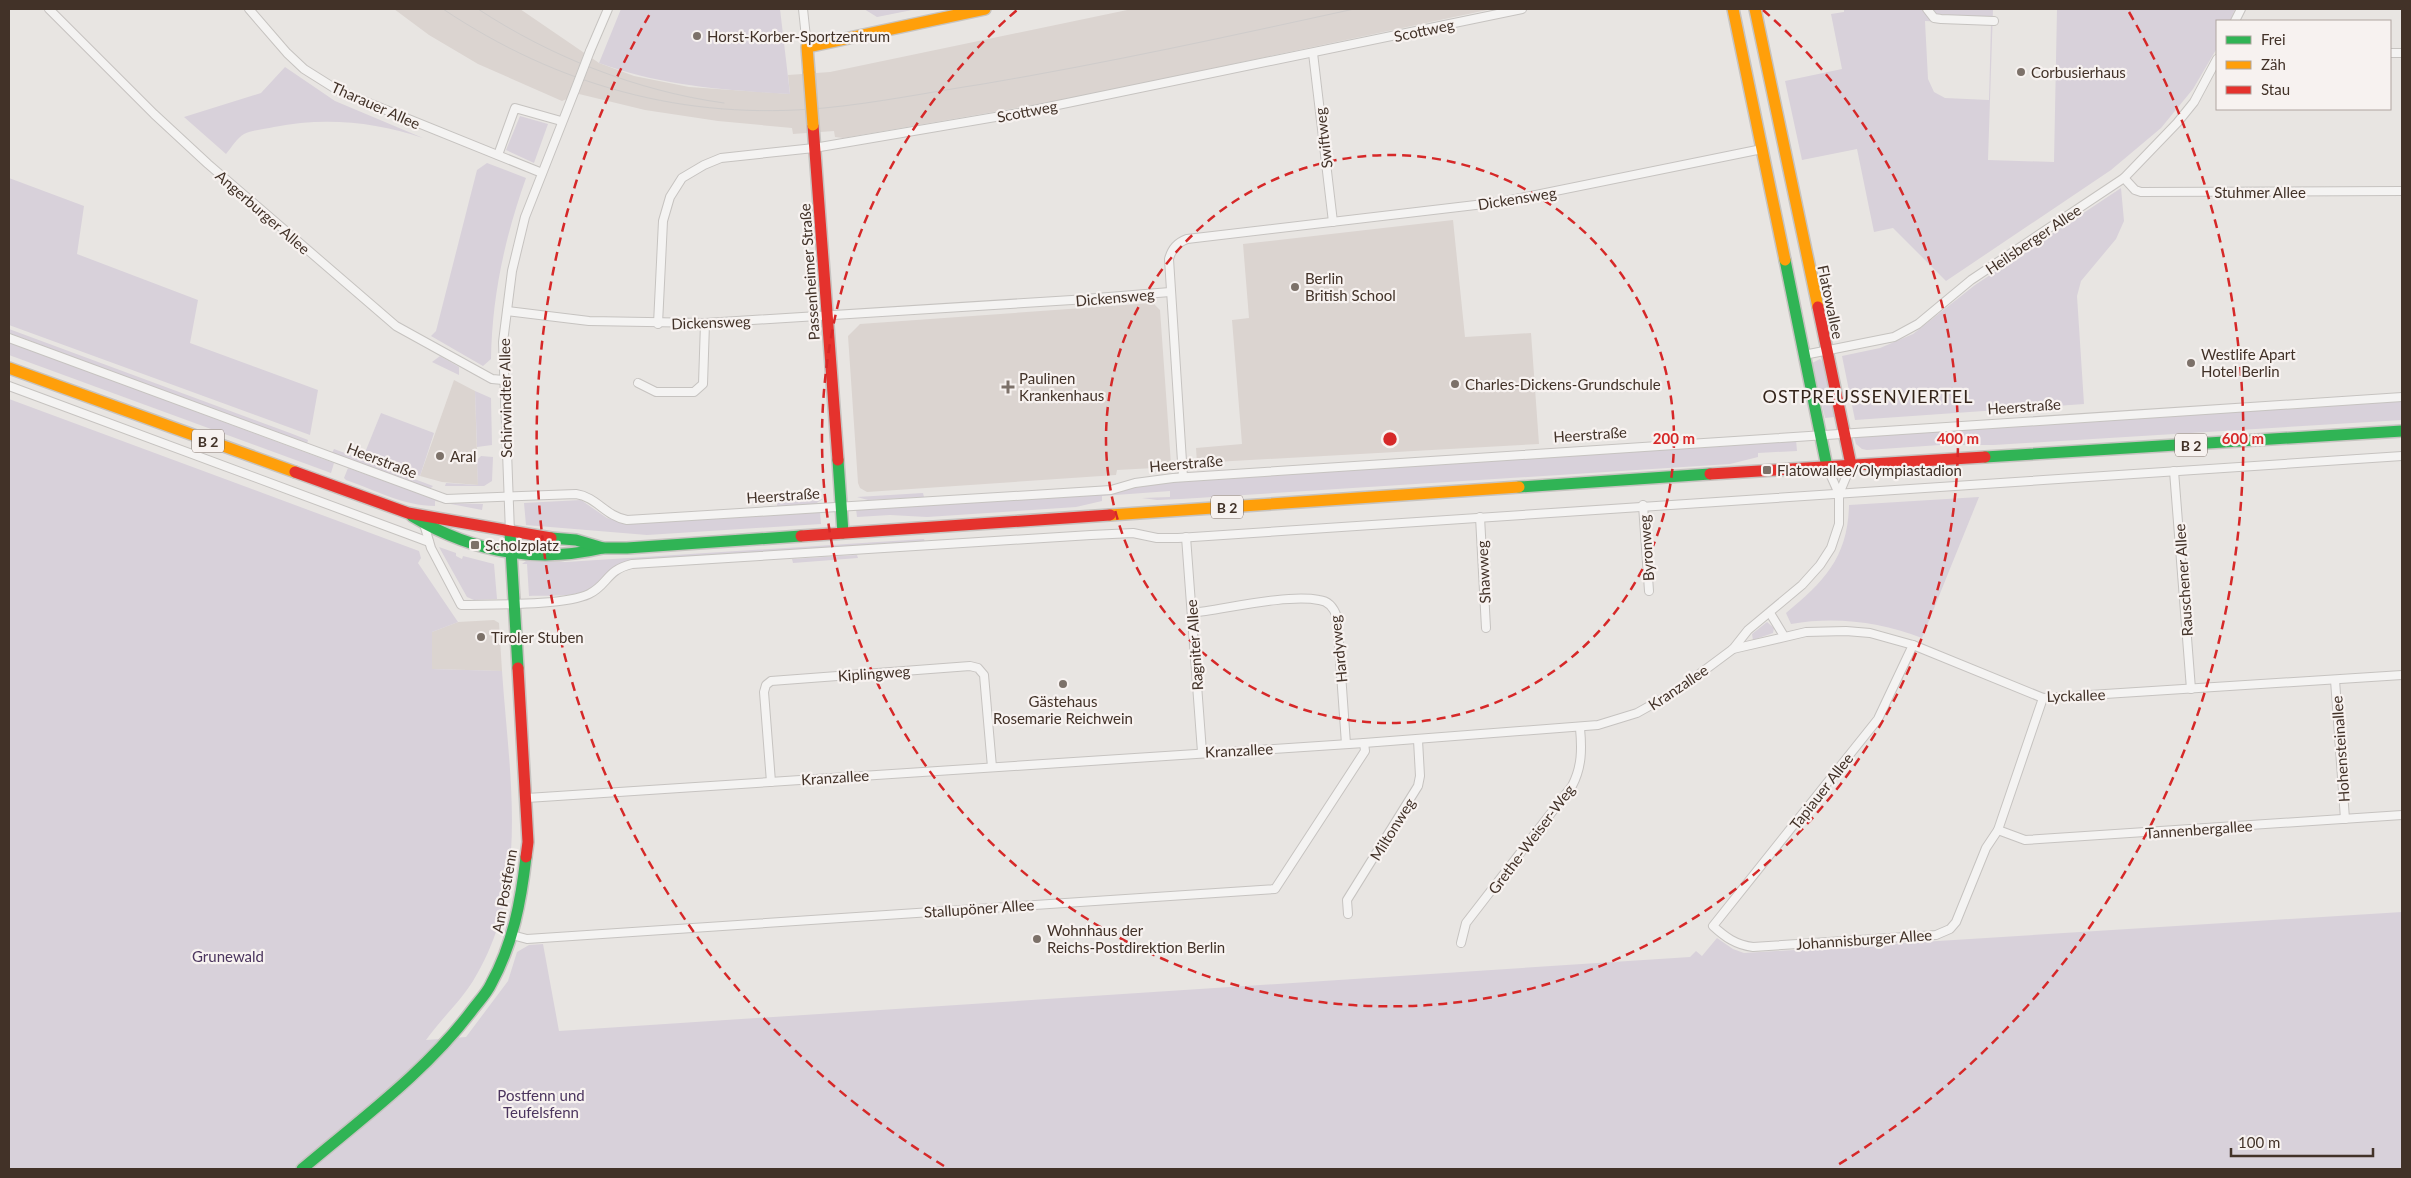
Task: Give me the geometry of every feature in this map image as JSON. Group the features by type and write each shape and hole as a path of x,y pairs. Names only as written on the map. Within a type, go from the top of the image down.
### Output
{"main road":[{"path":"807,47 985,9"},
{"path":"1734,9 1827,467"},
{"name":"Flatowallee","path":"1756,9 1825,352 1842,433 1851,465"},
{"name":"Passenheimer Straße","path":"807,47 843,533"},
{"path":"1762,149 1783,144"},
{"name":"B 2","path":"9,368 408,513 510,533 576,540 603,548"},
{"name":"B 2","path":"408,513 424,524 475,545 511,553 569,554 603,548 627,548 1851,465 2402,431"},
{"name":"Am Postfenn","path":"302,1169 414,1073 454,1035 491,984 512,936 525,876 528,842 527,798 510,533"}],"street":[{"name":"Angerburger Allee","path":"49,9 154,114 201,157 396,326 492,379 503,380"},
{"name":"Tharauer Allee","path":"249,9 287,53 304,69 339,91 542,172"},
{"name":"Schirwindter Allee","path":"510,533 507,498 503,342 518,245 542,172 608,9"},
{"name":"Passenheimer Straße","path":"802,9 807,47"},
{"name":"Scottweg","path":"658,324 663,221 670,197 682,178 704,165 721,158 814,148 1010,115 1522,9"},
{"path":"1926,9 1934,18 1941,20 1994,21"},
{"name":"Swiftweg","path":"1313,53 1333,222"},
{"name":"Heilsberger Allee","path":"1804,355 1894,337 1907,331 1971,280 2124,178 2178,123 2194,102 2216,60"},
{"path":"498,155 515,108 562,121"},
{"name":"Dickensweg","path":"507,311 589,321 705,324 1170,292 1169,259 1172,250 1178,243 1187,239 1501,202 1762,149"},
{"name":"Stuhmer Allee","path":"2124,178 2135,190 2141,192 2402,191"},
{"path":"1170,292 1182,478"},
{"path":"638,383 656,392 694,392 700,389 703,384 705,324"},
{"name":"Heerstraße","path":"9,338 436,496 457,500 583,495 590,498 610,515 627,520 1111,490 1154,480 1182,478 1820,434 2402,397"},
{"path":"9,386 429,542"},
{"path":"424,524 429,542 461,605 514,604 570,599 589,594 600,586 613,571 632,564 1091,535 1133,533 1157,538 1186,537 1643,505 1838,494 2402,456"},
{"path":"1838,494 1851,465"},
{"path":"1827,467 1838,494"},
{"name":"Rauschener Allee","path":"2174,471 2191,689"},
{"name":"Kranzallee","path":"527,798 1202,752 1418,740 1580,728 1618,720 1656,704 1733,649 1748,630 1802,585 1826,558 1839,524 1838,494"},
{"name":"Byronweg","path":"1643,505 1649,591"},
{"name":"Shawweg","path":"1480,517 1486,628"},
{"name":"Ragniter Allee","path":"1186,537 1202,752"},
{"name":"Hardyweg","path":"1192,613 1290,600 1319,600 1328,603 1335,609 1337,617 1346,744"},
{"path":"1770,613 1784,636"},
{"name":"Lyckallee","path":"1733,649 1806,632 1846,630 1870,633 1913,645 2043,698 2402,675"},
{"name":"Tapiauer Allee","path":"1713,926 1878,719 1913,645"},
{"name":"Kiplingweg","path":"771,782 764,692 766,685 771,681 970,666 978,668 984,675 992,767"},
{"name":"Hohensteinallee","path":"2335,680 2345,819"},
{"name":"Johannisburger Allee","path":"1713,926 1730,940 1741,946 1753,947 1936,936 1950,929 1956,922 1986,848 1998,830 2043,698"},
{"name":"Grethe-Weiser-Weg","path":"1461,943 1466,923 1572,786 1578,774 1580,764 1580,728"},
{"name":"Miltonweg","path":"1348,914 1347,900 1418,786 1420,776 1418,740"},
{"name":"Stallupöner Allee","path":"512,936 527,938 1276,889 1365,751 1364,743"},
{"name":"Tannenbergallee","path":"1998,830 2025,840 2402,816"}],"shaded area":[{"path":"394,9 520,9 599,63 634,76 689,87 790,94 788,75 830,72 1132,9 1492,9 1063,100 843,138 835,137 834,131 793,134 792,128 718,121 645,110 579,94 562,101 478,64 429,35"},
{"path":"1453,220 1465,337 1531,333 1539,444 1197,463 1196,448 1242,444 1232,320 1249,318 1243,244"},
{"name":"Paulinen Krankenhaus","path":"1153,303 1160,310 1171,464 1157,465 1154,468 1117,470 1116,475 867,492 860,488 858,483 848,336 860,324"},
{"path":"454,380 475,391 478,485 442,482 420,476"},
{"path":"494,620 499,623 502,671 432,669 432,632 458,622"}],"green space":[{"name":"Horst-Korber-Sportzentrum","path":"621,9 780,9 790,94 693,86 646,77 599,63"},
{"path":"864,9 917,9 877,17"},
{"path":"1844,9 1993,9 1988,160 2054,162 2057,9 2235,9 2230,20 2216,20 2216,50 2193,89 2161,128 2111,170 1946,281 1893,228 1874,232 1857,149 1802,160 1785,81 1842,69 1831,14 1844,12","holes":["1925,21 1991,24 1989,100 1945,98 1934,92 1928,79"]},
{"path":"285,67 335,101 423,138 368,125 312,122 274,127 244,134 226,154 184,117 261,93"},
{"path":"520,116 548,124 534,163 506,150"},
{"path":"487,163 526,178 512,222 501,267 494,312 491,359 483,366 431,336 436,331 477,170"},
{"path":"9,178 84,206 77,254 198,300 190,343 318,390 310,435 9,325"},
{"path":"2121,188 2124,221 2116,239 2081,281 2077,296 2084,404 1855,420 1842,356 1880,348 1913,334 1975,285"},
{"path":"9,329 290,433 308,440 307,444 9,333"},
{"path":"9,342 334,463 331,473 9,355"},
{"path":"440,356 459,367 459,375 432,362"},
{"path":"1820,359 1823,362 1835,417 1825,418 1812,363"},
{"path":"475,391 491,398 492,445 477,447"},
{"name":"Grunewald","path":"9,399 419,551 421,558 418,563 458,622 432,632 432,669 502,671 509,750 512,830 510,869 503,908 491,945 473,981 426,1040 466,1037 508,981 517,952 529,945 543,944 559,1031 1690,957 1696,951 1702,956 1717,938 1733,949 1744,953 2402,912 2402,1169 9,1169"},
{"path":"2402,401 2402,420 1994,445 1940,445 1867,450 1862,449 1856,444 1854,437"},
{"path":"381,413 434,433 420,476 364,455"},
{"path":"1796,440 1797,451 1758,453 1758,457 1730,464 1181,499 1157,500 1142,498 1170,497 1170,491 1102,496 1102,501 1076,507 927,517 890,515 857,517 856,509 1151,483"},
{"path":"334,449 433,486 430,489 332,453"},
{"path":"481,456 493,457 492,481 484,486 445,486 446,483 478,485 477,460"},
{"path":"348,468 446,503 483,504 482,510 435,501 435,506 423,505 390,497 346,480 344,478"},
{"path":"923,493 924,497 868,500 857,497"},
{"path":"1979,497 1922,638 1874,624 1858,622 1825,621 1791,624 1786,613 1800,602 1822,579 1839,554 1848,523 1849,505"},
{"path":"823,499 815,504 777,506 777,503"},
{"path":"581,500 607,518 629,524 820,512 821,524 647,535 526,525 524,503"},
{"path":"924,539 925,542 626,562 611,570 592,588 578,593 561,595 529,596 527,564 522,564 526,561 566,562"},
{"path":"439,547 456,553 456,556 462,559 463,556 494,564 497,599 474,600 467,597"},
{"path":"857,555 858,558 793,563 792,559"},
{"path":"1767,622 1774,628 1773,633 1753,640 1752,634"}],"tram line":[{"path":"443,9 487,36 532,59 577,78 624,92 673,103 722,109 772,111 844,106 1029,76 1354,9"},
{"path":"478,9 535,42 596,70 659,90 724,103"}],"traffic: fast":[{"path":"1785,260 1827,467"},
{"path":"1985,457 2402,431"},
{"path":"838,460 843,533"},
{"path":"1519,487 1710,474"},
{"path":"412,516 458,538 504,552 553,555 603,548"},
{"path":"510,533 518,668"},
{"path":"551,538 576,540 603,548 627,548 801,536"},
{"path":"302,1169 414,1074 455,1032 485,994 499,969 515,922 522,890 526,857"}],"traffic: slow":[{"path":"809,73 807,47 985,9"},
{"path":"1733,9 1785,260"},
{"path":"1755,9 1818,307"},
{"path":"809,73 813,125"},
{"path":"9,368 295,472"},
{"path":"1110,515 1519,487"}],"traffic: jam":[{"path":"813,125 838,460"},
{"path":"1818,307 1851,465"},
{"path":"1710,474 1985,457"},
{"path":"295,472 408,513 551,538"},
{"path":"801,536 1110,515"},
{"path":"518,668 528,842 526,857"}],"place":[{"name":"Horst-Korber-Sportzentrum","path":"697,36"},
{"name":"Corbusierhaus","path":"2021,72"},
{"name":"Berlin British School","path":"1295,287"},
{"name":"Westlife Apart Hotel Berlin","path":"2191,363"},
{"name":"Charles-Dickens-Grundschule","path":"1455,384"},
{"name":"Paulinen Krankenhaus","path":"1008,387"},
{"name":"Aral","path":"440,456"},
{"name":"Flatowallee/Olympiastadion","path":"1767,470"},
{"name":"Scholzplatz","path":"475,545"},
{"name":"Tiroler Stuben","path":"481,637"},
{"name":"Gästehaus Rosemarie Reichwein","path":"1063,684"},
{"name":"Wohnhaus der Reichs-Postdirektion Berlin","path":"1037,939"}],"district":[{"name":"OSTPREUSSENVIERTEL","path":"1868,396"}],"park label":[{"name":"Postfenn und Teufelsfenn","path":"541,1104"}]}
